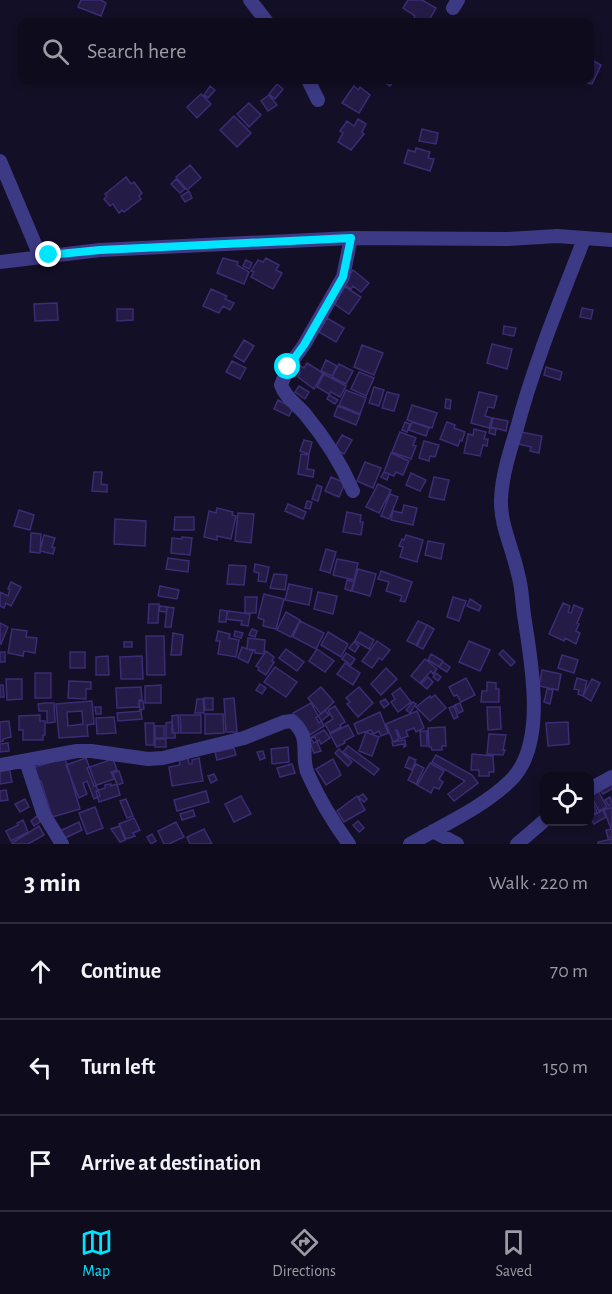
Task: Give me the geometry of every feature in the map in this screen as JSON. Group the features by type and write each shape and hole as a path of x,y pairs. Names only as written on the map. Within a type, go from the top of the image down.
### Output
{"street":[{"path":"250,0 264,18"},
{"path":"310,84 318,100"},
{"path":"0,161 40,256"},
{"path":"0,262 100,250 351,238 508,239 557,236 612,240"},
{"path":"351,238 343,277 304,345 288,367 281,385 284,393 306,415 322,437 344,470 353,491"},
{"path":"410,844 485,801 511,781 525,762 532,736 530,658 519,575 506,533 501,500 507,464 528,387 584,239"},
{"path":"0,765 77,751 163,758 244,738 284,722 292,722 297,725 306,742 305,767 307,772 326,809 349,844"},
{"path":"26,761 43,813 62,844"},
{"path":"594,787 612,777"},
{"path":"517,844 540,824"},
{"path":"433,831 457,844"}],"building":[{"path":"81,0 101,0 106,3 101,16 78,7"},
{"path":"408,0 422,0 436,8 430,18 414,18 415,16 403,8"},
{"path":"594,61 601,65 594,80"},
{"path":"277,84 283,89 275,99 269,94"},
{"path":"210,86 215,90 208,98 204,95"},
{"path":"354,86 358,90 360,87 370,95 359,113 342,103"},
{"path":"201,94 211,104 197,118 187,107"},
{"path":"269,95 277,105 268,111 261,101"},
{"path":"249,103 261,115 249,127 237,114"},
{"path":"234,116 251,133 237,147 220,130"},
{"path":"358,119 366,124 362,132 364,134 351,150 338,142 343,133 340,131 347,121 354,126"},
{"path":"422,129 438,133 436,144 419,141"},
{"path":"416,148 430,152 428,158 434,159 430,171 404,163 408,150 415,152"},
{"path":"190,165 201,178 187,190 176,177"},
{"path":"126,177 131,184 134,182 142,193 139,196 141,199 124,212 122,210 119,213 113,204 110,206 104,199 107,196 105,194"},
{"path":"176,179 185,189 180,193 171,184"},
{"path":"189,191 192,198 185,202 181,196"},
{"path":"223,258 238,262 237,265 249,272 244,284 217,273"},
{"path":"266,258 279,265 276,270 282,273 273,289 251,277 254,272 251,271 258,260 263,262"},
{"path":"246,260 252,263 249,269 243,266"},
{"path":"353,270 369,283 361,292 343,283"},
{"path":"344,286 361,297 349,314 333,303"},
{"path":"211,289 227,296 225,299 234,303 230,310 223,306 219,313 203,306"},
{"path":"57,303 58,320 35,321 34,304"},
{"path":"582,308 593,310 591,319 580,317"},
{"path":"117,309 133,309 133,320 117,321"},
{"path":"327,318 344,328 336,342 319,332"},
{"path":"504,326 516,328 514,336 503,334"},
{"path":"244,340 254,346 244,362 234,356"},
{"path":"492,344 512,349 507,369 487,363"},
{"path":"362,345 383,353 374,375 354,367"},
{"path":"326,360 337,366 332,376 321,371"},
{"path":"232,361 246,368 240,379 226,372"},
{"path":"307,363 323,373 314,389 298,377 300,373 296,370 299,365 304,368"},
{"path":"339,364 353,371 346,384 332,377"},
{"path":"546,367 562,372 560,380 544,375"},
{"path":"359,372 374,378 366,396 351,389"},
{"path":"324,374 346,386 340,397 317,387"},
{"path":"299,386 309,392 305,399 295,392"},
{"path":"374,387 384,390 379,406 369,403"},
{"path":"346,390 366,398 360,414 339,405"},
{"path":"387,392 399,395 394,411 382,408"},
{"path":"479,392 497,396 494,408 488,407 485,416 492,418 489,428 471,423"},
{"path":"329,395 338,400 335,404 327,399"},
{"path":"446,399 451,400 450,409 445,408"},
{"path":"278,400 293,408 289,416 274,409"},
{"path":"412,405 437,413 432,428 407,420"},
{"path":"338,406 360,415 356,425 334,416"},
{"path":"493,418 508,421 506,431 491,427"},
{"path":"405,422 410,424 407,432 402,430"},
{"path":"412,422 429,428 426,436 409,430"},
{"path":"447,422 455,425 454,428 465,432 458,446 440,439"},
{"path":"490,428 496,429 495,435 489,433"},
{"path":"474,429 486,432 484,439 488,439 487,446 483,445 480,456 464,453 468,434 473,435"},
{"path":"400,432 416,438 413,445 416,446 411,459 392,452"},
{"path":"521,432 542,436 539,453 530,451 531,447 518,444"},
{"path":"342,435 352,440 344,454 334,449"},
{"path":"304,440 312,442 309,454 300,451"},
{"path":"424,441 439,445 435,457 430,456 429,461 419,458"},
{"path":"391,453 409,461 403,475 396,472 394,476 384,472"},
{"path":"301,454 309,455 307,469 314,470 313,477 298,474"},
{"path":"365,462 381,468 373,488 357,481"},
{"path":"94,472 102,472 101,484 107,485 107,492 92,491"},
{"path":"384,472 389,474 387,480 381,477"},
{"path":"411,473 426,480 420,491 406,485"},
{"path":"331,477 345,483 339,497 325,491"},
{"path":"434,477 449,480 444,500 429,497"},
{"path":"378,484 391,490 379,513 366,507"},
{"path":"317,485 322,487 318,501 312,499"},
{"path":"390,494 398,497 389,519 381,516"},
{"path":"307,501 312,502 310,509 305,508"},
{"path":"288,504 306,512 303,519 285,511"},
{"path":"404,505 417,508 413,525 391,520 393,511 402,513"},
{"path":"217,508 233,512 232,515 236,516 231,539 217,536 217,540 204,537 209,511 216,513"},
{"path":"19,510 34,515 30,530 14,526"},
{"path":"347,512 361,515 360,522 363,522 361,535 343,532"},
{"path":"238,513 254,514 251,543 235,541"},
{"path":"175,517 194,517 194,530 174,530"},
{"path":"115,519 146,521 145,546 114,544"},
{"path":"31,533 41,534 40,553 30,552"},
{"path":"44,535 55,538 52,547 55,548 53,554 40,551"},
{"path":"406,535 423,540 417,562 400,557 403,547 399,546"},
{"path":"182,537 192,538 190,555 171,553 172,538 182,539"},
{"path":"428,541 444,544 441,559 425,555"},
{"path":"326,549 336,552 330,573 320,570"},
{"path":"168,558 189,561 188,572 166,569"},
{"path":"337,559 358,563 354,580 333,575"},
{"path":"255,564 269,567 266,582 258,581 259,573 254,572"},
{"path":"229,565 246,566 244,585 227,584"},
{"path":"358,569 376,574 370,596 352,591"},
{"path":"381,571 412,582 405,602 400,601 402,596 386,591 389,582 378,579"},
{"path":"274,574 287,575 285,590 270,588"},
{"path":"347,580 354,582 351,591 345,589"},
{"path":"11,582 21,587 11,606 6,603 4,608 0,606 0,592 8,596"},
{"path":"289,584 312,589 309,605 285,600"},
{"path":"160,586 179,590 177,599 158,596"},
{"path":"318,592 337,596 333,614 314,609"},
{"path":"264,594 284,599 276,629 263,626 264,620 258,618"},
{"path":"245,597 257,597 256,613 245,613"},
{"path":"453,597 466,601 459,621 447,617"},
{"path":"470,599 481,606 479,611 467,606"},
{"path":"563,603 570,606 568,612 571,613 574,605 583,609 577,623 579,624 576,631 580,633 576,644 565,638 564,641 549,634"},
{"path":"149,604 159,604 158,623 148,623"},
{"path":"160,606 167,607 166,612 159,611"},
{"path":"167,607 174,608 171,627 165,627"},
{"path":"220,610 227,611 226,622 219,622"},
{"path":"228,611 250,614 248,626 241,625 242,621 226,619"},
{"path":"286,612 300,620 291,637 277,630"},
{"path":"300,621 324,633 316,649 293,637"},
{"path":"418,621 427,625 416,645 407,641"},
{"path":"0,623 8,627 1,644 0,644"},
{"path":"427,625 434,629 423,649 417,646"},
{"path":"12,629 27,631 26,637 37,638 35,653 24,651 23,656 8,653"},
{"path":"252,629 257,631 255,637 249,635"},
{"path":"218,631 230,634 229,638 239,640 236,657 218,654 220,641 216,641"},
{"path":"235,631 243,633 241,638 234,636"},
{"path":"328,632 348,644 341,657 321,645"},
{"path":"360,632 374,640 369,649 355,641"},
{"path":"173,633 183,635 181,655 171,655"},
{"path":"146,636 164,636 165,675 147,675"},
{"path":"248,638 265,640 264,654 247,649"},
{"path":"377,641 390,650 382,660 379,658 372,668 362,661"},
{"path":"469,641 490,650 480,671 459,662"},
{"path":"124,642 132,642 132,647 124,647"},
{"path":"354,642 359,646 355,652 349,648"},
{"path":"242,647 253,651 248,663 238,658"},
{"path":"286,649 304,662 297,671 279,658"},
{"path":"317,649 334,661 325,672 309,661"},
{"path":"503,650 515,662 511,666 499,654"},
{"path":"266,651 274,657 272,661 274,662 266,675 256,666"},
{"path":"0,652 5,652 5,662 0,662"},
{"path":"70,652 85,652 85,668 70,668"},
{"path":"346,653 355,659 351,665 342,659"},
{"path":"431,654 443,661 439,667 428,660"},
{"path":"562,655 578,660 574,673 558,668"},
{"path":"108,656 109,675 96,675 96,657"},
{"path":"142,656 143,679 121,679 120,657"},
{"path":"425,659 437,669 433,674 431,671 420,683 411,676"},
{"path":"443,662 450,667 447,672 439,667"},
{"path":"345,663 360,673 353,685 337,674"},
{"path":"275,667 297,682 286,697 264,682"},
{"path":"386,668 397,679 381,695 371,684"},
{"path":"542,670 561,674 558,690 539,686"},
{"path":"35,673 51,673 51,698 35,698"},
{"path":"436,673 441,677 438,681 433,677"},
{"path":"428,677 433,682 427,689 421,684"},
{"path":"466,678 475,695 461,702 449,687"},
{"path":"577,678 587,681 583,696 578,694 579,690 574,689"},
{"path":"6,679 22,679 22,699 7,700"},
{"path":"592,679 600,683 591,701 583,696"},
{"path":"69,681 91,682 91,689 86,689 86,699 68,698"},
{"path":"487,682 496,683 496,689 499,689 499,702 481,702 482,691 487,691"},
{"path":"260,684 266,688 262,694 256,690"},
{"path":"0,685 3,685 4,697 0,697"},
{"path":"161,685 161,703 145,703 145,686"},
{"path":"141,687 142,700 139,700 139,707 117,708 116,688"},
{"path":"321,687 334,702 321,714 308,698"},
{"path":"359,687 373,703 358,717 347,704 350,702 346,698"},
{"path":"400,688 411,702 398,712 391,702 395,699 392,694"},
{"path":"547,689 553,690 550,704 544,702"},
{"path":"435,695 446,708 430,721 416,707 430,696 431,698"},
{"path":"204,698 213,698 213,710 205,710"},
{"path":"234,698 237,732 226,732 224,699"},
{"path":"197,699 203,699 204,713 195,713"},
{"path":"385,699 389,704 384,708 380,702"},
{"path":"92,701 94,724 87,725 88,736 59,738 56,704","holes":["82,711 83,724 68,726 67,712"]},
{"path":"139,701 143,701 144,709 140,710"},
{"path":"413,702 416,704 410,713 406,710"},
{"path":"54,703 55,722 47,723 47,711 39,711 38,704"},
{"path":"311,703 324,726 310,735 293,713"},
{"path":"460,703 463,711 459,713 455,705"},
{"path":"335,706 345,722 330,733 325,724 333,719 328,710"},
{"path":"454,706 458,717 454,719 449,708"},
{"path":"95,707 101,707 101,714 96,714"},
{"path":"487,707 500,707 501,729 488,730"},
{"path":"325,710 329,715 319,723 316,718"},
{"path":"141,711 142,719 118,721 117,713"},
{"path":"417,711 424,728 416,732 414,728 406,731 408,736 401,739 396,730 399,739 393,742 386,724"},
{"path":"380,712 388,733 381,736 379,731 373,734 371,730 358,734 354,724"},
{"path":"205,714 223,714 224,733 205,734"},
{"path":"40,715 40,721 45,721 43,740 23,740 23,730 19,730 19,716"},
{"path":"178,715 179,733 173,733 172,716"},
{"path":"180,715 201,715 201,733 181,733"},
{"path":"114,717 116,733 97,734 96,718"},
{"path":"9,721 11,737 0,742 0,722"},
{"path":"172,722 172,733 175,733 175,738 166,738 166,723"},
{"path":"568,722 569,744 548,746 546,723"},
{"path":"145,723 154,723 154,745 146,745"},
{"path":"348,725 354,736 337,747 330,734"},
{"path":"155,726 164,726 164,738 155,738"},
{"path":"445,727 446,746 442,746 442,750 432,750 429,747 428,728"},
{"path":"324,730 330,738 321,744 319,740 314,743 310,738"},
{"path":"420,731 427,731 427,746 421,746"},
{"path":"366,732 379,737 372,756 359,751"},
{"path":"489,734 506,735 503,755 487,754"},
{"path":"315,737 321,751 314,753 309,739"},
{"path":"155,739 166,739 166,747 155,747"},
{"path":"405,740 406,746 404,747 404,744 393,746 392,742"},
{"path":"8,743 9,751 0,752 0,744"},
{"path":"348,746 379,769 374,775 343,752"},
{"path":"288,747 289,762 272,764 271,749"},
{"path":"234,748 236,755 217,760 215,752"},
{"path":"339,749 352,762 348,766 335,753"},
{"path":"263,751 265,758 260,760 257,752"},
{"path":"472,754 493,756 494,772 489,772 489,776 479,776 479,770 471,770"},
{"path":"436,755 472,775 478,783 454,801 448,794 465,781 432,762"},
{"path":"188,757 189,764 192,764 192,760 199,758 203,781 172,786 169,767 180,765 179,759"},
{"path":"409,757 416,760 412,770 405,767"},
{"path":"65,758 80,809 52,817 41,781 36,783 32,768"},
{"path":"86,758 100,796 94,799 87,781 83,783 87,794 79,798 66,765"},
{"path":"113,759 117,770 111,772 114,779 94,786 87,768"},
{"path":"333,759 341,775 326,785 316,769"},
{"path":"430,763 444,771 439,779 443,782 439,789 434,787 431,793 417,785"},
{"path":"292,764 295,773 280,777 277,768"},
{"path":"416,764 424,768 416,784 408,780"},
{"path":"9,767 12,782 0,784 0,769"},
{"path":"119,771 123,783 117,785 113,773"},
{"path":"214,774 217,780 211,783 208,776"},
{"path":"612,778 612,789 603,794 598,787"},
{"path":"111,784 111,786 117,784 120,795 99,802 96,791"},
{"path":"597,789 607,807 599,811 594,802 594,791"},
{"path":"6,790 8,800 0,801 0,791"},
{"path":"206,791 209,802 177,811 174,800"},
{"path":"363,794 367,799 364,802 358,797"},
{"path":"241,796 251,814 234,822 225,804"},
{"path":"357,796 365,810 344,822 337,811"},
{"path":"610,797 612,804 609,806 605,800"},
{"path":"25,799 29,807 20,812 15,804"},
{"path":"126,799 133,816 127,818 120,801"},
{"path":"95,807 103,828 87,834 79,813"},
{"path":"612,807 612,828 611,829 604,810"},
{"path":"193,810 195,816 182,820 180,814"},
{"path":"603,810 606,817 594,824 594,815"},
{"path":"37,816 41,821 34,826 31,821"},
{"path":"134,818 140,830 133,833 135,836 126,839 119,824"},
{"path":"23,820 28,832 11,841 6,831"},
{"path":"358,821 364,828 359,832 353,825"},
{"path":"79,822 82,830 63,839 60,831"},
{"path":"176,822 184,837 164,844 158,831"},
{"path":"39,826 44,835 28,844 12,843"},
{"path":"120,826 125,840 120,842 111,829"},
{"path":"204,829 212,844 190,844 187,837"},
{"path":"612,829 612,837 608,838 606,830"},
{"path":"152,834 156,841 151,844 147,837"},
{"path":"612,839 612,844 598,844 598,842"}],"route":[{"path":"49,255 100,250 351,238 343,277 304,345 288,367"}]}
